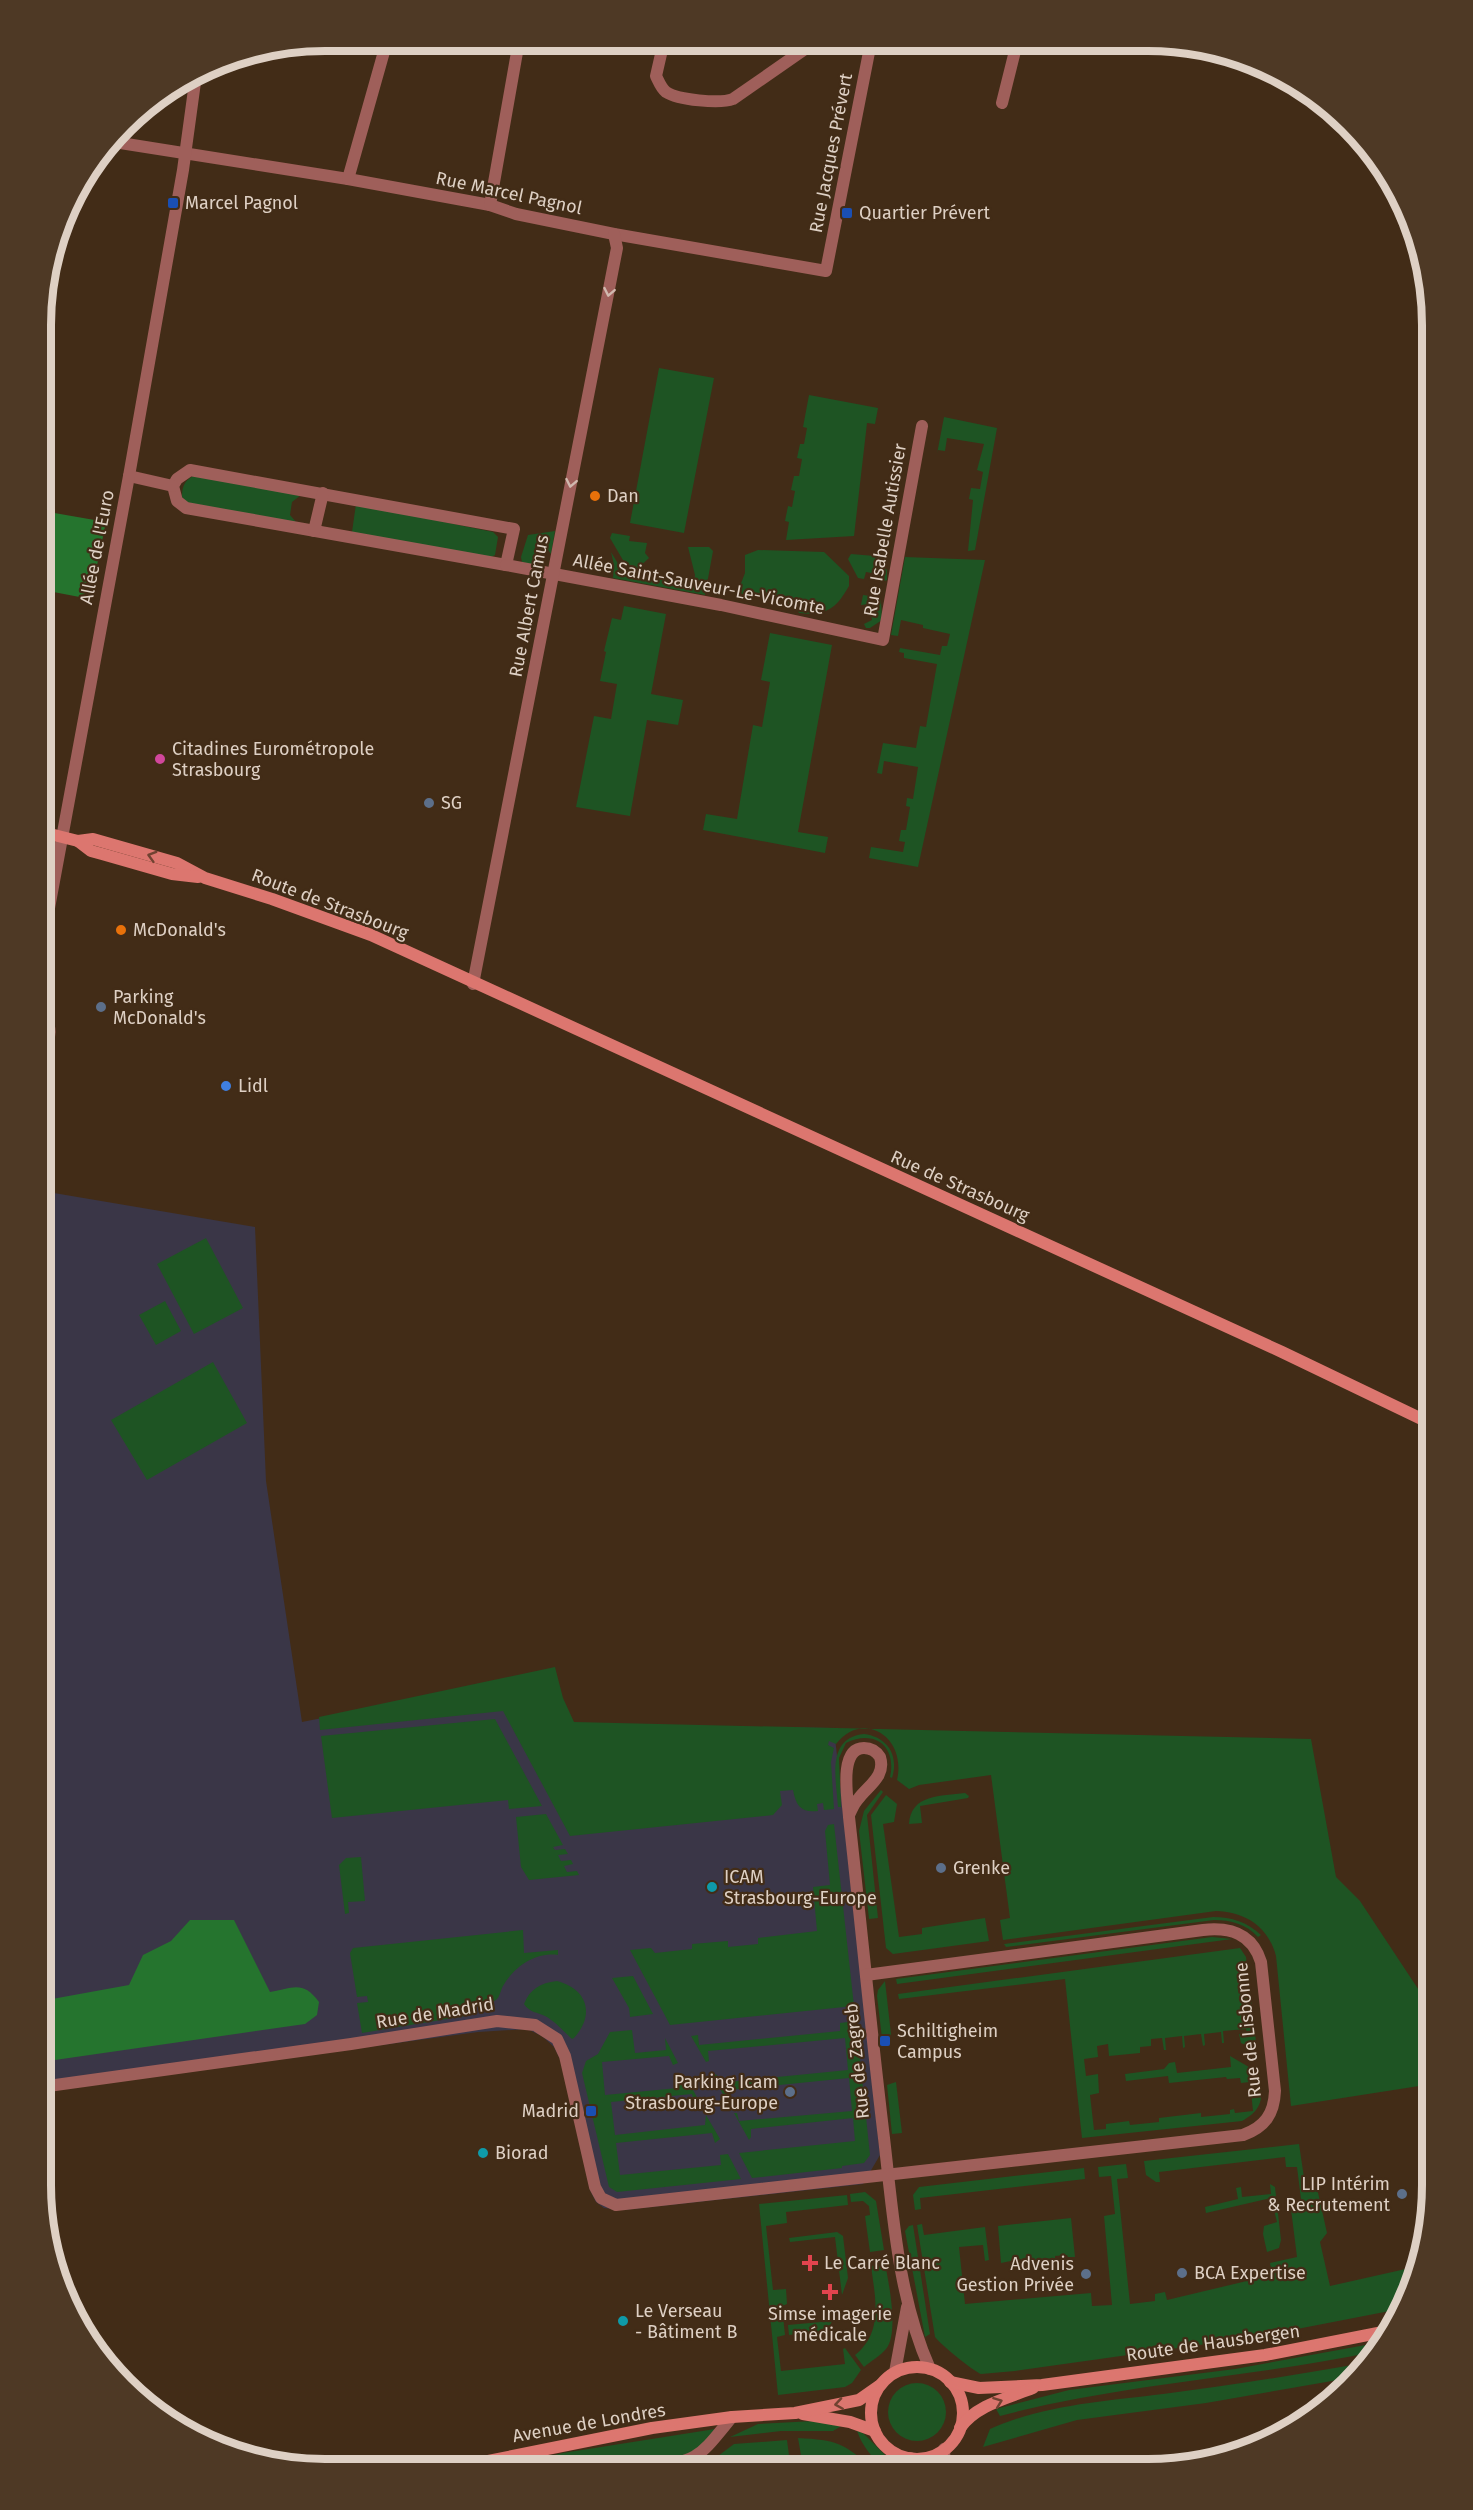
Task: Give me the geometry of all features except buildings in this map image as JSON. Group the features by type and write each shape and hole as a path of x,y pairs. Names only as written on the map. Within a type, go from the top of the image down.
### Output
{"main road":[{"name":"Route de Strasbourg","path":"51,834 78,841 93,839 177,863 206,878 371,935 473,984"},
{"name":"Rue de Strasbourg","path":"473,984 1282,1352 1422,1419"},
{"name":"Route de Hausbergen","path":"950,2382 979,2388 1042,2385 1265,2355 1378,2333"},
{"path":"906,2368 930,2369 944,2376 955,2387 961,2401 960,2428 944,2449 922,2458 910,2458 895,2453 883,2444 874,2431 871,2408 879,2386 895,2372 906,2368"},
{"name":"Route de Hausbergen","path":"960,2428 972,2415 985,2407 1042,2385"},
{"name":"Avenue de Londres","path":"497,2459 618,2434 732,2417 795,2413 859,2400 879,2386"},
{"name":"Avenue de Londres","path":"795,2413 850,2422 874,2431"}],"street":[{"path":"348,179 384,51"},
{"path":"490,205 517,51"},
{"path":"662,51 656,76 665,91 674,96 717,102 733,99 799,51"},
{"name":"Rue Jacques Prévert","path":"826,271 869,51"},
{"path":"1002,103 1015,51"},
{"name":"Allée de l'Euro","path":"51,894 129,476 185,154 195,84"},
{"name":"Rue Marcel Pagnol","path":"120,143 348,179 490,205 516,214 614,234 826,271"},
{"name":"Rue Albert Camus","path":"473,984 615,260 617,248 614,234"},
{"name":"Rue Isabelle Autissier","path":"884,640 922,426"},
{"path":"129,476 173,486 183,473 198,470 514,529 506,565"},
{"name":"Allée Saint-Sauveur-Le-Vicomte","path":"173,486 177,501 186,508 553,573 721,605 884,640"},
{"path":"314,531 323,493"},
{"name":"Rue de Zagreb","path":"849,1815 856,1801 878,1778 882,1768 880,1757 871,1749 859,1748 847,1761 849,1815 888,2175 908,2303 920,2346 930,2369"},
{"name":"Rue de Lisbonne","path":"866,1975 1222,1928 1246,1937 1257,1951 1268,2027 1275,2100 1267,2120 1252,2132 1243,2135 888,2175"},
{"name":"Rue de Madrid","path":"51,2086 351,2044 482,2023 517,2021 535,2025 557,2039 568,2066 595,2187 601,2198 610,2204 888,2175"},
{"name":"Rue de Zagreb","path":"895,2372 908,2303"},
{"path":"692,2459 702,2453 732,2417"},
{"path":"944,2449 944,2459"}],"shaded area":[{"path":"51,1193 255,1227 266,1481 302,1722 552,1672 572,1724 834,1728 880,2155 863,2184 623,2210 604,2208 596,2202 590,2190 561,2061 554,2047 542,2036 527,2029 478,2032 51,2090"}],"green space":[{"path":"659,368 714,378 684,533 630,523"},
{"path":"809,395 878,408 875,424 867,423 854,536 786,540 789,522 785,521 788,506 792,507 795,491 791,490 794,476 799,476 802,459 797,458 800,444 804,444 807,428 803,427"},
{"path":"944,417 997,428 975,550 968,551 973,500 969,499 971,488 980,489 983,472 977,470 984,444 947,438 945,451 938,450 937,454"},
{"path":"193,476 301,495 292,502 290,515 296,522 189,504 182,497 182,490"},
{"path":"356,504 493,532 498,537 495,555 487,559 352,532"},
{"path":"51,512 106,522 90,599 51,592"},
{"path":"555,531 551,554 543,543 537,546 545,568 522,562 521,557 528,535"},
{"path":"612,533 630,536 629,541 647,543 645,553 649,558 637,569 627,567 610,538"},
{"path":"688,547 709,547 713,551 705,595 613,578 614,565 611,552 623,572 690,583 694,581 695,575"},
{"path":"758,550 824,552 849,576 849,586 835,605 823,612 808,614 799,613 796,607 788,605 789,598 764,593 762,596 742,594 738,591 745,573 745,555"},
{"path":"851,554 875,556 887,570 887,580 882,582 883,575 866,572 864,579 858,578 848,559"},
{"path":"905,557 985,560 918,867 869,858 871,847 903,852 905,842 899,841 901,830 906,830 910,807 906,806 907,798 913,799 918,767 884,761 882,774 877,773 883,743 916,748 920,726 926,727 937,664 904,658 904,653 899,652 900,648 940,655 942,646 947,646 950,634 901,620 898,636 891,635"},
{"path":"863,595 878,597 881,600 882,620 870,628 866,628 864,624 872,620 869,604 861,605"},
{"path":"624,606 666,614 651,694 683,700 678,725 647,720 630,816 576,807 594,716 611,719 617,684 600,681 612,618 621,620"},
{"path":"770,633 832,645 798,832 828,837 825,853 703,830 706,814 737,819 753,725 762,727 770,682 761,680"},
{"path":"206,1238 243,1308 194,1334 157,1264"},
{"path":"165,1301 181,1331 156,1345 139,1315"},
{"path":"213,1362 247,1423 147,1480 111,1420"},
{"path":"555,1667 563,1698 574,1722 866,1729 858,1729 847,1734 836,1744 829,1741 828,1745 834,1748 831,1762 834,1809 824,1810 823,1803 817,1804 818,1811 807,1811 798,1804 793,1790 780,1791 782,1805 773,1815 570,1836 503,1711 320,1730 319,1717"},
{"path":"495,1719 542,1806 509,1809 508,1800 332,1818 321,1736"},
{"path":"870,1729 1311,1739 1336,1877 1360,1901 1422,1995 1422,2086 1291,2106 1276,1956 1267,1936 1261,1929 1236,1914 1216,1911 1003,1940 1000,1920 1010,1918 991,1775 919,1785 909,1789 897,1780 898,1765 895,1751 889,1740"},
{"path":"864,1734 879,1739 890,1749 894,1762 892,1778 890,1777 890,1757 887,1749 881,1743 866,1738 846,1743 839,1758 841,1807 838,1807 835,1772 839,1751 844,1743 852,1737"},
{"path":"881,1790 883,1792 867,1815 878,1918 869,1919 859,1831 864,1811"},
{"path":"965,1793 969,1796 968,1798 920,1806 922,1823 909,1824 911,1814 921,1802 937,1796"},
{"path":"886,1795 897,1804 894,1822 883,1824 899,1937 922,1934 922,1928 985,1918 989,1941 893,1954 886,1948 871,1815"},
{"path":"546,1814 563,1845 553,1847 555,1850 565,1849 568,1854 558,1855 561,1861 571,1860 573,1864 564,1866 567,1872 577,1871 579,1875 529,1880 521,1867 516,1817"},
{"path":"834,1824 854,2006 670,2025 630,1950 651,1948 655,1953 692,1949 692,1944 728,1941 728,1947 758,1944 758,1938 817,1931 813,1887 830,1885 825,1831 828,1825"},
{"path":"361,1857 365,1901 348,1902 349,1913 345,1914 339,1865 346,1858"},
{"path":"1213,1917 1239,1921 1261,1935 1258,1937 1238,1924 1214,1920 1006,1947 1004,1944"},
{"path":"190,1920 234,1920 270,1992 303,1988 319,2002 317,2015 305,2024 51,2061 51,1999 129,1985 143,1955 171,1941"},
{"path":"523,1930 524,1953 558,1950 558,1955 533,1958 519,1967 502,1987 498,1998 494,2001 470,2005 471,2015 362,2033 357,2003 368,2002 367,1996 357,1997 350,1953 353,1948"},
{"path":"1212,1937 1232,1939 897,1984 896,1979"},
{"path":"1240,1948 1246,1957 1257,2050 1241,2043 1239,2034 1247,2033 1246,2029 1223,2031 1224,2043 1222,2043 1221,2032 1204,2034 1205,2045 1203,2046 1201,2034 1184,2036 1185,2047 1183,2048 1182,2036 1165,2038 1166,2050 1164,2050 1162,2038 1151,2039 1151,2046 1140,2047 1140,2053 1109,2056 1108,2044 1097,2046 1098,2057 1084,2059 1086,2076 1098,2074 1099,2093 1090,2095 1094,2130 1106,2129 1106,2124 1129,2121 1130,2125 1159,2122 1159,2118 1201,2113 1201,2117 1230,2114 1230,2110 1234,2109 1235,2113 1253,2111 1250,2082 1241,2083 1240,2078 1227,2079 1226,2077 1169,2083 1168,2076 1126,2081 1125,2074 1164,2069 1169,2063 1175,2062 1177,2073 1231,2067 1230,2056 1259,2071 1261,2100 1259,2106 1242,2121 1082,2138 1065,1979 899,1999 898,1994"},
{"path":"633,1976 653,2014 630,2017 629,2008 612,1978"},
{"path":"557,1981 576,1990 582,1996 585,2004 585,2021 572,2039 553,2021 531,2011 524,2004 529,1994 536,1988"},
{"path":"885,1981 892,2043 887,2044 887,2037 882,2038 877,1996 878,1990"},
{"path":"856,2021 870,2155 864,2163 842,2166 842,2168 752,2178 739,2153 855,2141 853,2118 751,2129 749,2140 734,2113 737,2113 739,2121 852,2111 849,2078 729,2090 730,2099 727,2101 713,2077 714,2074 717,2075 718,2083 848,2070 845,2038 708,2051 709,2061 706,2062 691,2036 698,2035 699,2045 840,2031 840,2023"},
{"path":"632,2030 635,2053 666,2050 665,2038 678,2063 673,2065 669,2056 602,2062 605,2095 678,2088 678,2077 686,2077 699,2101 694,2103 692,2094 611,2102 615,2135 705,2125 706,2115 720,2139 715,2143 712,2133 616,2143 620,2175 721,2165 720,2155 728,2154 741,2179 617,2192 609,2187 582,2073 586,2061 598,2054 610,2032"},
{"path":"896,2082 902,2133 892,2134 887,2085"},
{"path":"1299,2144 1306,2191 1317,2188 1327,2233 1320,2242 1330,2286 1409,2268 1391,2311 1256,2337 981,2374 935,2337 917,2225 922,2224 924,2235 985,2227 989,2260 985,2261 983,2245 959,2247 965,2304 1091,2293 1092,2306 1112,2305 1104,2216 1115,2214 1111,2176 1099,2177 1098,2167 1126,2164 1128,2178 1117,2179 1130,2304 1155,2301 1155,2294 1165,2292 1167,2300 1272,2275 1270,2263 1297,2257 1291,2209 1302,2207 1297,2167 1286,2167 1285,2157 1159,2172 1160,2182 1146,2175 1144,2161"},
{"path":"1084,2168 1085,2179 920,2198 921,2209 915,2210 913,2195 919,2187"},
{"path":"1270,2184 1275,2187 1281,2240 1279,2248 1267,2252 1263,2234 1264,2226 1277,2222 1271,2198 1206,2213 1205,2207 1238,2199 1236,2188 1241,2187 1242,2197 1271,2194"},
{"path":"865,2192 876,2201 884,2250 870,2252 865,2216 870,2215 869,2206 863,2201 851,2202 850,2194"},
{"path":"847,2195 848,2205 786,2212 787,2223 766,2226 773,2290 786,2289 787,2304 782,2306 785,2335 777,2337 781,2371 845,2364 843,2349 845,2348 861,2370 852,2383 845,2387 778,2395 759,2204"},
{"path":"1071,2218 1075,2257 1067,2255 1001,2263 998,2226"},
{"path":"913,2225 930,2334 925,2337 905,2231"},
{"path":"837,2232 843,2236 848,2278 842,2295 835,2237 790,2242 789,2238"},
{"path":"885,2264 892,2308 890,2342 886,2349 864,2367 855,2355 864,2346 874,2325 875,2302 871,2266"},
{"path":"832,2321 828,2330 789,2335 788,2325"},
{"path":"1371,2344 1364,2354 1330,2360 1140,2388 1000,2416 996,2409 1069,2390 1235,2369"},
{"path":"1355,2364 1342,2379 1206,2403 1077,2420 983,2447 990,2429 1031,2414 1097,2402 1241,2383"},
{"path":"917,2383 928,2385 941,2396 946,2412 944,2423 933,2436 917,2441 906,2439 893,2428 888,2412 890,2401 901,2388"},
{"path":"814,2421 843,2425 833,2431 781,2431 730,2437 758,2424"},
{"path":"715,2429 701,2446 686,2457 673,2459 538,2459"},
{"path":"857,2430 891,2459 875,2459"},
{"path":"798,2438 839,2444 862,2459 825,2459 802,2459"},
{"path":"787,2440 789,2459 714,2459 734,2444"}],"place":[{"name":"Marcel Pagnol","path":"173,203"},
{"name":"Quartier Prévert","path":"847,213"},
{"name":"Dan","path":"595,496"},
{"name":"Citadines Eurométropole Strasbourg","path":"160,759"},
{"name":"SG","path":"429,803"},
{"name":"McDonald's","path":"121,930"},
{"name":"Parking McDonald's","path":"101,1007"},
{"name":"Lidl","path":"226,1086"},
{"name":"Grenke","path":"941,1868"},
{"name":"ICAM Strasbourg-Europe","path":"712,1887"},
{"name":"Schiltigheim Campus","path":"885,2041"},
{"name":"Parking Icam Strasbourg-Europe","path":"790,2092"},
{"name":"Madrid","path":"591,2111"},
{"name":"Biorad","path":"483,2153"},
{"name":"LIP Intérim & Recrutement","path":"1402,2194"},
{"name":"Le Carré Blanc","path":"810,2263"},
{"name":"BCA Expertise","path":"1182,2273"},
{"name":"Advenis Gestion Privée","path":"1086,2274"},
{"name":"Simse imagerie médicale","path":"830,2292"},
{"name":"Le Verseau - Bâtiment B","path":"623,2321"}]}
